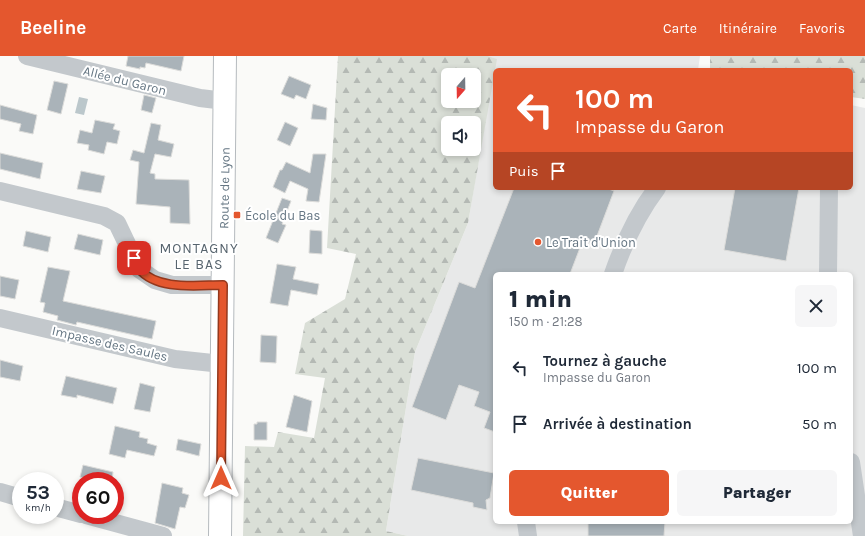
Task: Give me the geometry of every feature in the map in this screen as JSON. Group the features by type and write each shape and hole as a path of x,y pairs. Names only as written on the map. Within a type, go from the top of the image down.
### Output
{"main road":[{"name":"Route de Lyon","path":"220,536 225,56"}],"street":[{"name":"Allée du Garon","path":"36,57 200,98 225,101"},
{"path":"614,272 619,257 635,224 656,190"},
{"path":"828,272 829,190"},
{"path":"0,192 104,216 117,223 140,269 155,280 172,285 223,285"},
{"name":"Impasse des Saules","path":"0,318 176,359 222,364"},
{"path":"853,475 862,536"},
{"path":"0,492 12,495"},
{"path":"119,524 163,536"},
{"path":"526,524 528,536"}],"shaded area":[{"path":"488,56 700,56 698,68 494,68 496,59"},
{"path":"493,77 493,190 853,190 853,105 865,108 865,536 408,536 386,531 415,352 468,223 479,156 481,156 481,147"},
{"path":"79,97 88,99 84,115 75,113"}],"green space":[{"path":"338,56 488,56 497,59 495,68 493,68 493,82 481,149 481,116 441,116 441,156 480,156 468,223 415,352 386,531 408,536 243,536 245,446 274,447 278,432 314,438 325,378 295,374 305,323 345,299 356,254 327,248"},
{"path":"710,56 865,56 865,99 853,97 853,68 710,68"}],"building":[{"path":"128,56 184,56 181,71 146,63 145,68 140,67 140,69 126,66"},
{"path":"289,76 311,85 306,99 296,95 294,99 281,94"},
{"path":"54,81 68,84 61,114 47,110"},
{"path":"144,95 156,98 152,113 141,110"},
{"path":"313,104 327,108 326,120 311,119"},
{"path":"0,105 37,115 33,134 19,131 21,124 0,119"},
{"path":"95,120 115,124 113,129 120,131 117,144 107,142 104,154 88,150 89,145 77,143 80,130 92,133"},
{"path":"285,122 298,128 290,146 277,140"},
{"path":"151,123 161,125 158,140 174,144 171,157 155,154 150,173 155,174 155,179 189,180 190,224 170,223 170,207 136,204 139,162 130,160 133,150 144,153"},
{"path":"0,153 43,163 40,179 0,169"},
{"path":"313,154 326,154 319,202 306,201 308,189 290,181 285,193 273,187 280,170 282,170 286,162 310,173"},
{"path":"81,171 105,176 101,193 77,189"},
{"path":"513,190 614,191 594,244 583,240 571,272 493,272 493,431 484,428 490,412 474,406 479,392 459,385 446,420 412,407 459,282 475,288"},
{"path":"735,190 799,190 786,261 724,250"},
{"path":"282,198 291,201 282,224 286,225 278,243 266,238"},
{"path":"310,230 322,231 322,254 309,253"},
{"path":"26,231 51,237 48,252 23,246"},
{"path":"78,234 103,240 100,255 74,249"},
{"path":"277,264 296,267 293,279 319,284 317,295 291,290 288,306 270,303"},
{"path":"48,267 70,271 63,301 156,321 152,339 77,322 76,325 57,320 58,316 43,312 45,303 40,302"},
{"path":"0,276 19,280 15,299 0,296"},
{"path":"261,335 277,336 276,363 260,362"},
{"path":"0,360 23,366 20,381 0,377"},
{"path":"66,376 117,388 113,404 77,395 77,398 61,395"},
{"path":"140,383 155,387 150,412 134,409"},
{"path":"294,395 312,401 307,432 286,427"},
{"path":"257,422 267,422 267,440 254,440 254,424 257,424"},
{"path":"115,426 140,432 139,437 148,439 147,443 157,446 154,456 127,450 125,458 109,454"},
{"path":"178,439 201,444 199,456 176,450"},
{"path":"418,458 493,473 490,498 486,500 487,510 473,507 473,503 411,490"},
{"path":"83,465 113,472 81,472"},
{"path":"162,483 183,488 182,493 189,495 185,508 180,507 175,529 155,523"},
{"path":"588,524 665,524 664,536 588,536"}],"place":[{"name":"École du Bas","path":"237,215"},
{"name":"Le Trait d'Union","path":"538,242"}],"district":[{"name":"MONTAGNY LE BAS","path":"199,256"}],"route":[{"path":"134,258 140,269 155,280 172,285 223,285 221,478"}]}
